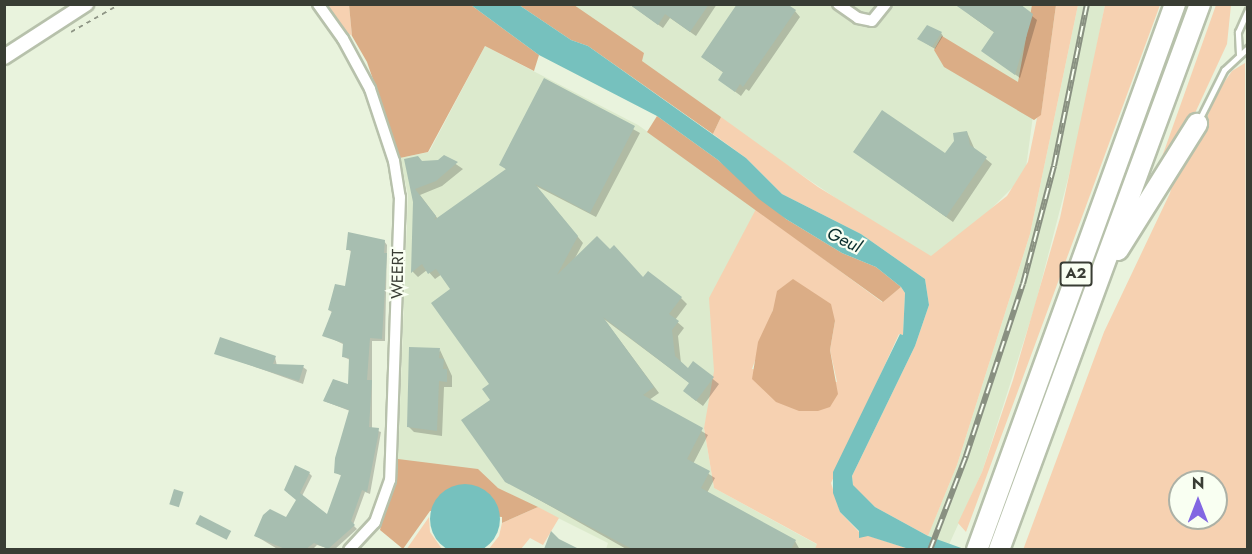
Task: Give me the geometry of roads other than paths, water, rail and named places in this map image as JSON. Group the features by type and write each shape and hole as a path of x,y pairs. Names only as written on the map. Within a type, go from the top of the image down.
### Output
{"highway":[{"name":"A2","path":"977,547 1175,4"},
{"name":"A2","path":"999,549 1200,4"},
{"name":"A2","path":"1100,278 1197,124"}],"street":[{"path":"4,57 86,4"},
{"name":"WEERT","path":"318,4 343,39 370,89 394,161 400,197 390,480 375,522 349,549"},
{"path":"838,4 858,18 872,21 886,4"}],"lane":[{"path":"1239,54 1238,32 1248,10"},
{"name":"A2","path":"1197,124 1221,74 1239,54 1248,48"}],"water":[{"name":"Geul","path":"471,5 519,5 571,40 588,46 746,158 782,194 861,234 925,279 929,305 915,346 852,476 853,485 875,507 928,536 964,549 909,549 868,536 859,538 859,531 840,512 833,493 833,472 900,334 903,335 905,293 901,287 876,267 842,253 786,219 759,199 718,160 657,116 539,55"},
{"path":"458,484 472,484 485,490 494,499 500,512 498,532 490,544 472,554 458,554 445,548 436,539 430,526 430,512 436,499 445,490"}],"railway":[{"path":"930,550 966,456 1023,284 1054,166 1087,4"}]}
